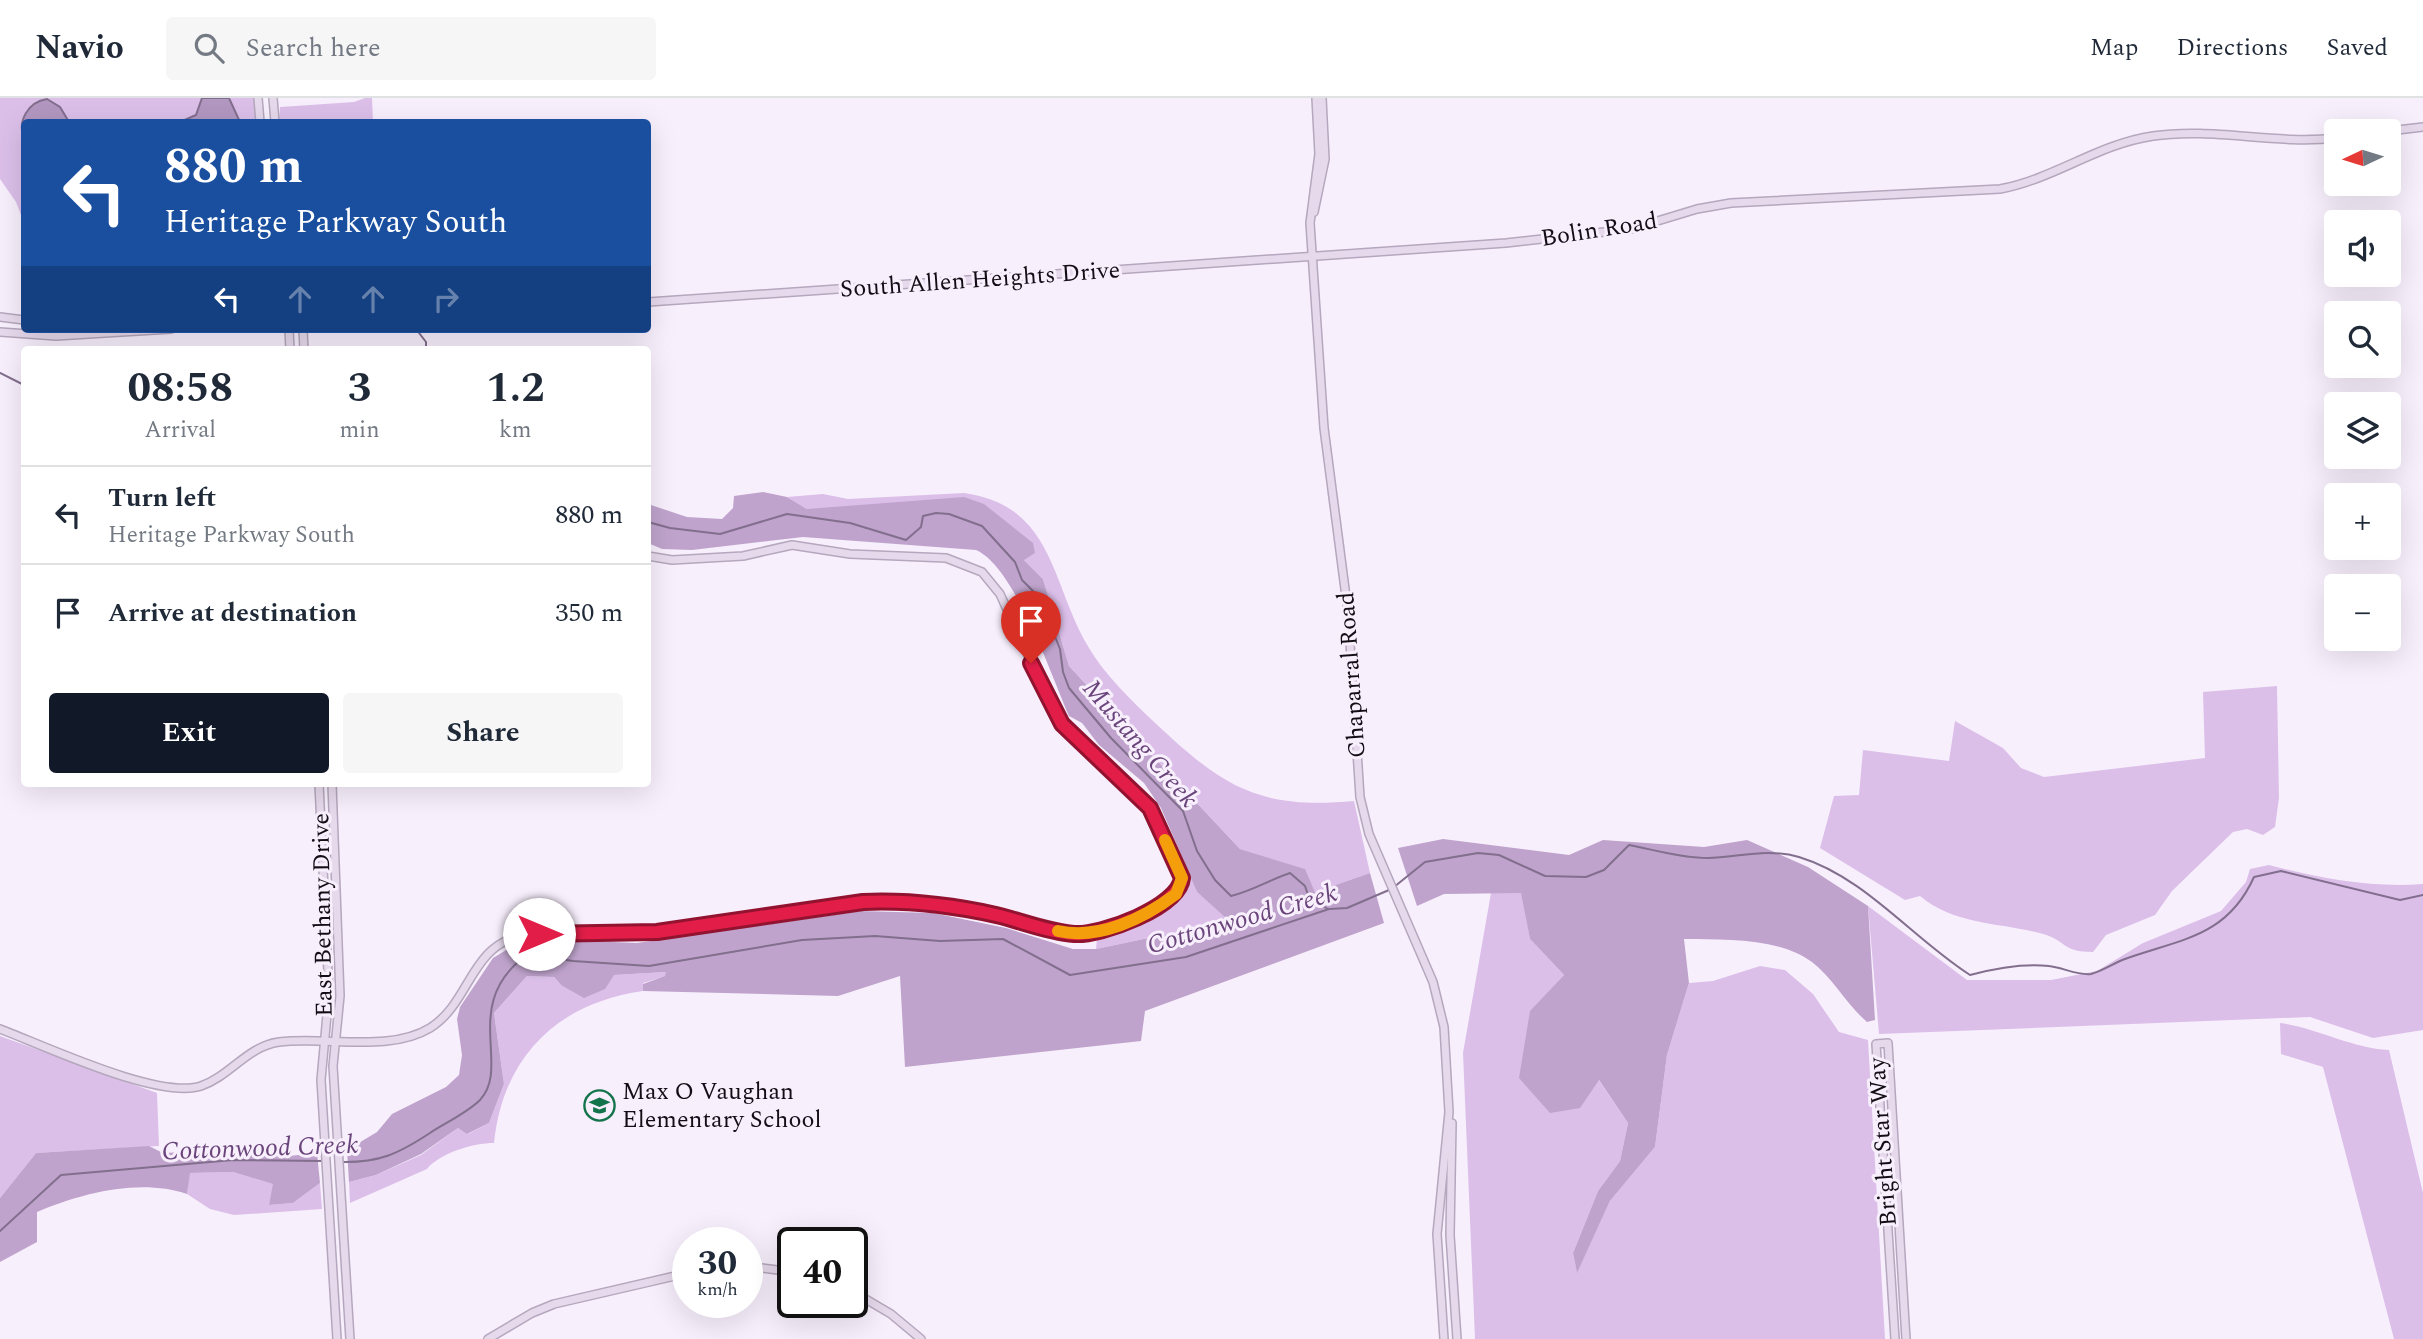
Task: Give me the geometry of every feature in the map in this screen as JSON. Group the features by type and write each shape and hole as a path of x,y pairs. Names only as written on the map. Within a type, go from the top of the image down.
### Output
{"street":[{"path":"258,98 260,119"},
{"path":"273,98 275,119"},
{"name":"Chaparral Road","path":"1316,98 1319,154 1310,223 1324,428 1348,612 1357,781 1363,813 1376,850 1433,982 1441,1008 1449,1112 1454,1138 1449,1189 1457,1339"},
{"name":"Chaparral Road","path":"1310,223 1325,159 1322,98"},
{"path":"2401,130 2423,127"},
{"name":"Bolin Road","path":"1312,256 1506,243 1621,231 1697,209 1731,203 1982,191 2037,180 2109,148 2160,135 2324,139"},
{"name":"South Allen Heights Drive","path":"651,302 1312,256"},
{"path":"0,317 21,320"},
{"path":"0,332 56,336 104,333"},
{"path":"0,1029 152,1085 172,1089 191,1088 211,1082 250,1053 277,1042 392,1041 421,1033 451,1008 475,967 490,950 520,936 657,932 863,902 891,901 941,904 1065,933 1089,934 1113,928 1176,894 1182,884 1181,873 1150,808 1055,715 1000,594 988,577 972,566 946,558 850,554 792,545 743,556 671,560 651,557"},
{"name":"East Bethany Drive","path":"319,787 329,993 321,1080 337,1339"},
{"name":"East Bethany Drive","path":"332,787 340,996 334,1040 338,1149 351,1339"},
{"path":"325,902 337,902"},
{"name":"Bright Star Way","path":"1895,1339 1876,1044 1888,1043 1906,1339"},
{"name":"Chaparral Road","path":"1444,1339 1437,1226 1447,1156 1449,1112"},
{"path":"488,1339 525,1316 554,1304 672,1277"},
{"path":"868,1301 891,1314 921,1339"},
{"path":"335,1314 349,1309"}],"shaded area":[{"path":"0,98 256,98 258,119 21,119 21,215 16,202 0,179"},
{"path":"202,98 229,98 239,119 187,119 196,115"},
{"path":"372,98 373,119 279,119 280,107 354,102"},
{"path":"47,99 60,107 67,119 23,119 30,108"},
{"path":"763,492 787,497 807,509 964,497 984,504 1033,543 1035,553 1024,560 1043,579 1069,666 1240,849 1305,869 1315,892 1370,873 1384,923 1145,1011 1141,1041 905,1067 900,976 838,996 643,991 643,984 665,976 666,972 614,975 605,989 584,998 561,985 554,977 527,976 494,1013 504,1084 489,1123 467,1134 458,1128 421,1154 376,1175 349,1182 347,1150 377,1132 392,1114 446,1087 459,1075 462,1055 457,1019 460,1007 493,958 513,946 539,939 637,943 861,911 933,913 1006,928 1073,949 1096,949 1177,932 1219,929 1226,918 1197,892 1161,808 1144,783 1099,745 1082,723 1069,716 1018,599 990,560 976,550 803,537 692,550 662,549 651,544 651,505 687,517 722,519 733,508 734,496"},
{"path":"964,493 994,501 1016,514 1033,531 1046,551 1076,623 1095,658 1135,704 1176,743 1220,777 1265,796 1320,803 1354,801 1370,873 1315,892 1304,869 1240,849 1069,666 1043,579 1024,560 807,509 787,497 823,494 848,499"},
{"path":"2277,686 2279,798 2275,827 2263,835 2247,829 2233,832 2172,891 2155,915 2106,935 2093,952 2075,950 2043,934 1963,918 1934,906 1920,896 1905,900 1820,848 1834,796 1859,795 1863,750 1949,761 1955,721 2003,748 2021,768 2044,777 2205,758 2203,692"},
{"path":"1443,839 1569,855 1603,840 1704,847 1747,840 1808,867 1868,906 1875,1020 1867,1022 1819,968 1798,954 1767,944 1684,939 1689,983 1667,1055 1655,1147 1610,1201 1577,1273 1573,1253 1598,1191 1620,1161 1628,1123 1599,1080 1580,1108 1550,1113 1519,1078 1530,1011 1564,975 1530,939 1521,893 1444,894 1417,906 1398,848"},
{"path":"2269,865 2345,881 2384,885 2423,884 2423,1030 2373,1038 2310,1017 1879,1034 1868,906 1967,980 2051,980 2097,971 2143,943 2221,911 2246,882 2250,869"},
{"path":"1191,876 1197,892 1227,918 1220,929 1177,932 1096,949 1097,939 1174,902"},
{"path":"1491,893 1522,893 1530,939 1564,975 1530,1012 1598,1079 1628,1123 1620,1161 1598,1191 1573,1253 1577,1272 1610,1201 1655,1147 1667,1055 1689,983 1713,981 1760,966 1785,970 1813,994 1839,1032 1868,1040 1885,1339 1475,1339 1463,1053"},
{"path":"666,972 666,976 643,983 643,991 613,997 585,1008 561,1021 540,1039 509,1084 494,1143 467,1147 448,1154 427,1169 350,1203 349,1182 376,1175 421,1155 458,1128 468,1134 489,1123 504,1084 494,1013 527,976 554,977 561,985 613,975"},
{"path":"2280,1023 2361,1046 2389,1050 2423,1193 2423,1339 2394,1339 2323,1067 2281,1054"},
{"path":"0,1036 157,1093 159,1146 36,1153 0,1198"},
{"path":"149,1146 163,1153 233,1150 262,1156 289,1156 317,1153 320,1183 293,1203 269,1205 273,1184 233,1172 190,1173 187,1194 150,1187 92,1194 37,1212 37,1242 0,1262 0,1198 36,1153"},
{"path":"233,1172 274,1184 269,1205 293,1203 320,1183 322,1209 234,1215 210,1209 187,1194 189,1173"}],"waterway":[{"path":"419,333 426,346"},
{"name":"Mustang Creek","path":"0,373 21,384"},
{"name":"Mustang Creek","path":"651,523 720,534 787,514 850,523 906,540 921,527 923,516 936,513 949,514 982,526 1015,562 1022,580 1039,597 1060,649 1063,672 1069,688 1111,738 1183,811 1197,851 1215,880 1231,896 1290,873 1305,886 1309,898 1328,909"},
{"name":"Cottonwood Creek","path":"1394,887 1425,862 1478,853 1499,855 1545,876 1586,877 1604,870 1629,845 1698,858 1787,854 1823,866 1867,893 1970,975 2029,965 2054,967 2081,974 2095,973 2125,959 2200,933 2230,912 2243,897 2254,877 2281,871 2400,900 2423,895"},
{"name":"Cottonwood Creek","path":"340,1162 366,1161 398,1152 462,1114 480,1100 488,1086 491,1070 491,1013 496,993 507,973 528,954 573,961 649,966 802,940 875,936 940,941 1003,939 1070,975 1186,957 1329,909 1347,908 1389,890"},
{"name":"Cottonwood Creek","path":"0,1231 61,1175 233,1160 324,1161"}],"slow traffic":[{"path":"1058,931 1073,934 1101,932 1165,902 1176,894 1182,884 1181,873 1165,840"}],"place":[{"name":"Max O Vaughan Elementary School","path":"599,1105"}],"route":[{"path":"539,934 657,932 863,902 891,901 941,904 1065,933 1089,934 1113,928 1165,902 1180,890 1182,878 1150,808 1062,724 1055,715 1031,663"}]}
